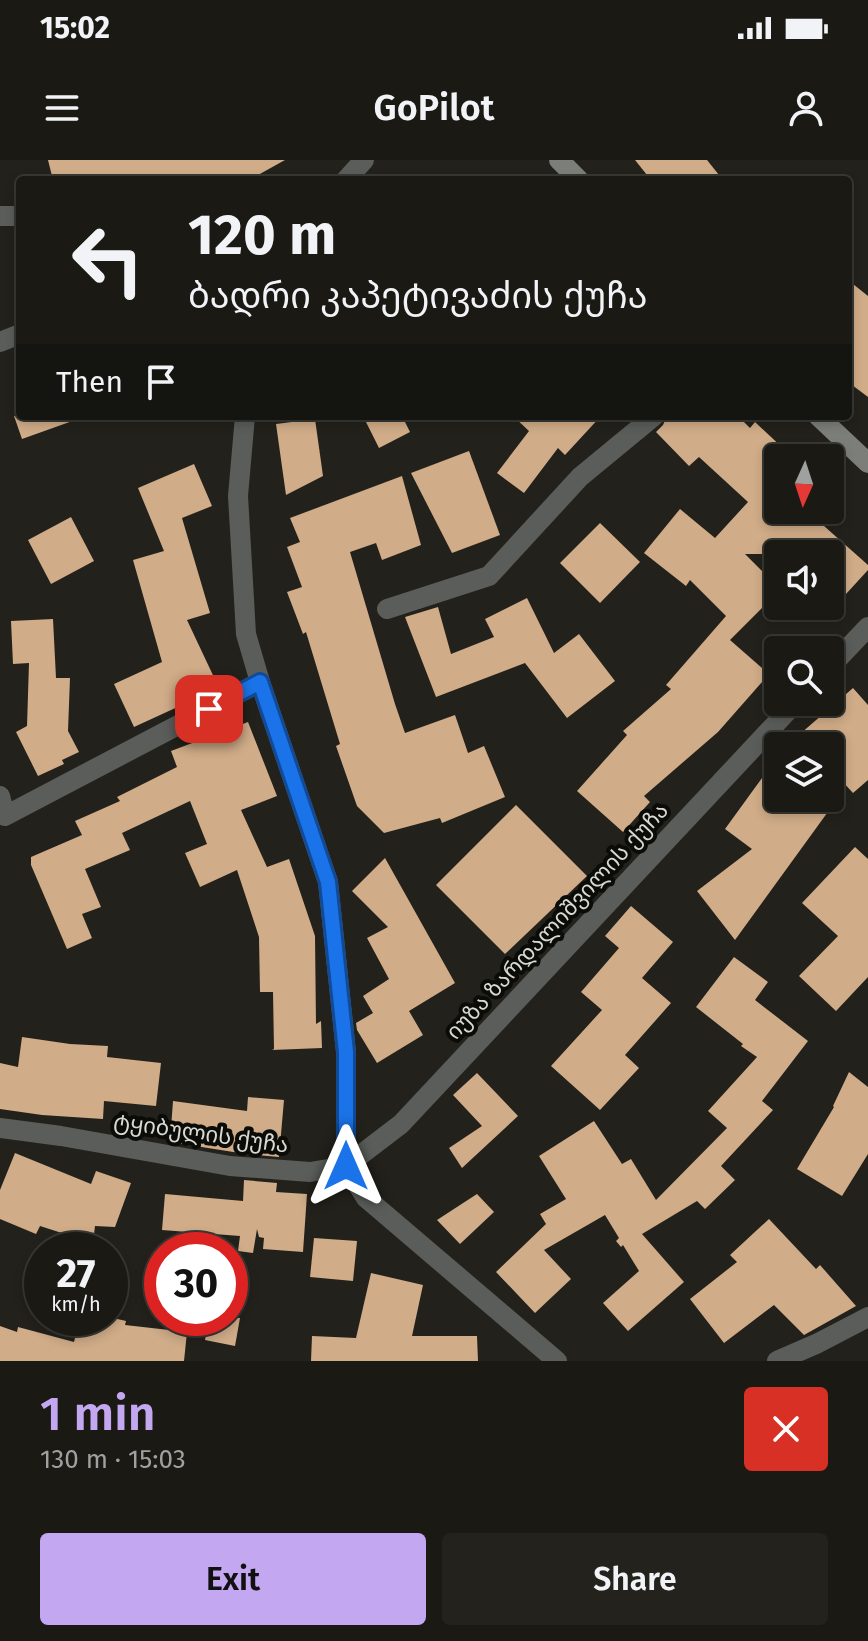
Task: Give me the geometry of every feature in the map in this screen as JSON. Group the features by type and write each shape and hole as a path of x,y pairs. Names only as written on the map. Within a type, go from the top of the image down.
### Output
{"main road":[{"path":"559,160 575,176"},
{"path":"822,420 868,463"}],"street":[{"path":"350,176 364,160"},
{"path":"245,420 238,496 246,634 328,882 346,1052 346,1166 366,1198 557,1361"},
{"path":"387,609 489,576 580,477 649,420"},
{"path":"844,652 868,627"},
{"path":"0,796 5,816 260,682"},
{"name":"იუზა ზარდალიშვილის ქუჩა","path":"346,1166 401,1124 783,716"},
{"name":"ტყიბულის ქუჩა","path":"0,1128 230,1166 310,1172 346,1166"},
{"path":"777,1361 868,1317"}],"building":[{"path":"48,160 285,160 256,176 52,176"},
{"path":"635,160 707,160 720,176 648,176"},
{"path":"852,283 868,296 868,397 852,385"},
{"path":"14,416 16,420 75,420 22,439"},
{"path":"315,420 323,476 286,495 276,424"},
{"path":"365,420 404,420 410,432 379,448"},
{"path":"517,420 597,420 565,455 558,448 524,493 497,473 529,431"},
{"path":"665,420 742,420 750,428 755,422 779,444 764,444 764,524 822,524 840,540 764,540 764,554 745,554 764,573 764,606 730,640 764,670 764,680 718,732 644,796 650,802 623,832 577,791 627,735 623,731 671,689 666,685 726,616 690,580 686,586 644,553 680,509 715,538 748,502 699,457 689,466 656,432"},
{"path":"469,451 500,535 452,553 411,473"},
{"path":"194,464 212,506 182,518 210,613 187,620 219,688 134,727 114,684 162,662 133,560 164,551 138,488"},
{"path":"402,476 421,545 382,560 376,543 350,552 395,704 405,733 455,715 468,753 484,746 505,797 442,823 440,818 384,833 357,806 336,746 340,744 306,632 303,634 287,592 302,587 287,547 300,542 290,518"},
{"path":"71,517 94,561 51,584 28,540"},
{"path":"600,523 640,562 600,603 560,563"},
{"path":"844,544 868,565 868,570 846,594"},
{"path":"527,598 554,653 579,634 615,681 567,718 525,663 436,697 405,617 438,607 451,654 494,637 485,619"},
{"path":"53,619 56,678 70,678 68,731 79,752 62,760 64,764 38,776 16,732 27,726 29,663 13,664 11,621"},
{"path":"853,688 868,705 868,780 853,793 844,783 844,732 802,732 821,716 844,716 844,696"},
{"path":"248,722 277,796 241,810 267,867 289,859 315,936 316,1024 321,1021 322,1048 272,1050 273,992 260,992 259,937 237,870 200,887 185,853 207,844 190,801 122,833 130,850 85,869 101,907 82,914 92,938 67,949 31,865 31,857 82,835 75,821 120,801 117,797 177,767 171,751"},
{"path":"764,775 764,812 828,812 735,940 697,891 752,849 725,829"},
{"path":"516,805 587,876 505,954 436,885"},
{"path":"855,847 868,859 868,977 836,1011 799,976 838,936 802,903"},
{"path":"385,858 455,983 409,1011 423,1035 377,1063 356,1023 373,1013 363,996 389,979 367,938 388,927 352,891"},
{"path":"631,906 673,942 642,978 671,1003 625,1055 639,1068 600,1110 551,1066 602,1010 581,992 619,948 605,936"},
{"path":"734,957 768,982 755,1000 808,1041 762,1101 773,1110 721,1166 735,1180 705,1209 697,1201 642,1234 684,1282 628,1331 603,1303 639,1271 623,1245 621,1247 616,1241 619,1238 605,1215 544,1250 571,1279 535,1313 496,1272 546,1224 540,1214 566,1199 539,1156 594,1121 622,1164 631,1159 656,1200 727,1128 708,1111 757,1057 696,1007"},
{"path":"22,1037 108,1046 107,1057 161,1063 156,1106 104,1101 103,1119 0,1109 0,1063 18,1067"},
{"path":"849,1072 868,1087 868,1154 842,1196 797,1169 834,1107"},
{"path":"477,1073 518,1116 462,1168 449,1148 482,1126 453,1095"},
{"path":"248,1097 284,1100 279,1157 170,1142 173,1101 247,1111"},
{"path":"15,1153 91,1184 96,1171 131,1183 115,1227 95,1226 94,1232 59,1232 40,1226 37,1232 31,1232 0,1219 0,1190"},
{"path":"244,1180 277,1183 276,1192 307,1194 303,1252 263,1249 264,1238 259,1237 257,1229 253,1253 248,1252 248,1232 162,1230 165,1194 243,1201"},
{"path":"477,1194 494,1212 460,1244 437,1220"},
{"path":"769,1219 816,1269 820,1265 856,1306 804,1335 774,1305 724,1343 690,1299 737,1262 730,1255"},
{"path":"314,1238 357,1241 353,1281 310,1277"},
{"path":"371,1273 423,1285 412,1336 477,1336 478,1361 311,1361 312,1336 356,1338"},
{"path":"128,1325 144,1327 144,1336 187,1336 184,1361 0,1361 0,1326 17,1332 18,1327 24,1329 24,1336 52,1336 74,1342 76,1336 128,1336"},
{"path":"206,1336 237,1336 235,1346 205,1340"}],"route":[{"path":"209,709 260,682 328,882 346,1052 346,1166"}]}
